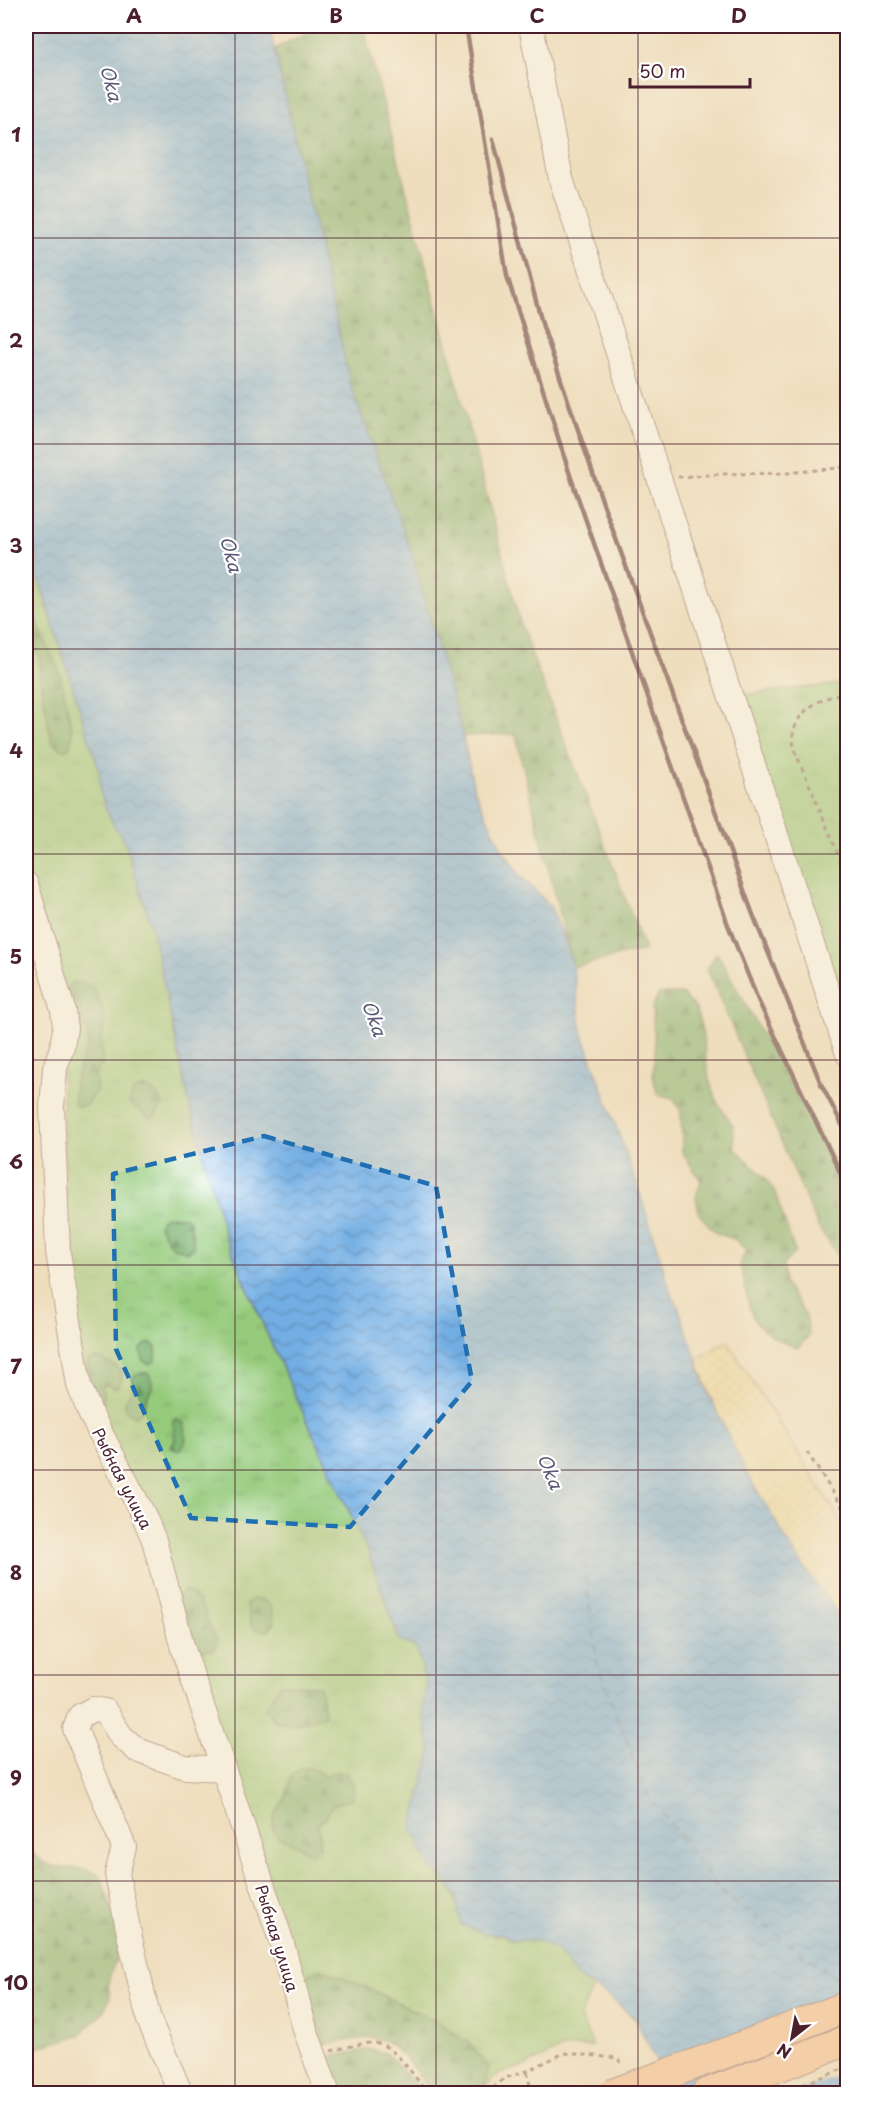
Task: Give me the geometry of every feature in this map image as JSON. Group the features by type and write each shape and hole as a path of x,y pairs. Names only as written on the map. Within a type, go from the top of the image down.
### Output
{"main road":[{"path":"619,2084 728,2052 848,2006"},
{"path":"706,2094 848,2040"}],"street":[{"path":"531,26 561,179 848,1054"},
{"name":"Рыбная улица","path":"26,884 63,1010 65,1028 55,1068 52,1107 58,1252 79,1385 90,1413 143,1514 154,1540 183,1649 280,1940 328,2094"},
{"path":"181,2094 149,2020 130,1938 117,1874 124,1847 75,1729 80,1716 93,1709 105,1710 121,1736 137,1750 185,1767 223,1769"}],"path":[{"path":"658,479 723,474 787,473 848,467"},
{"path":"848,692 834,694 813,705 798,719 792,737 848,879"},
{"path":"807,1452 848,1516"},
{"path":"315,2054 374,2043 384,2045 398,2056 430,2094"},
{"path":"486,2094 505,2078 527,2071 564,2053 617,2058 624,2066 619,2084"},
{"path":"778,2094 848,2067"},
{"path":"527,2071 532,2094"}],"highlighted area":[{"path":"264,1136 436,1186 472,1381 350,1527 191,1518 116,1349 113,1174"}],"green space":[{"path":"320,26 363,26 522,629 645,950 573,967 515,734 463,736 410,549 350,383 275,49"},
{"path":"26,522 38,557 38,577 100,773 100,789 109,816 123,837 151,925 190,1106 226,1238 273,1347 369,1554 399,1640 414,1646 417,1650 426,1683 423,1712 431,1751 415,1815 433,1870 449,1885 456,1905 495,1936 502,1934 513,1940 535,1940 559,1951 576,1977 593,1987 580,2017 593,2046 563,2048 525,2066 502,2072 484,2088 489,2067 471,2045 441,2024 374,1991 320,1968 307,1994 314,2008 325,2044 307,2049 151,1546 73,1386 60,1029 26,907"},
{"path":"26,587 39,627 60,673 73,734 69,748 63,750 52,743 40,678 39,655 26,635"},
{"path":"847,683 847,1021 739,695"},
{"path":"717,953 847,1185 847,1268 818,1227 707,969"},
{"path":"73,982 85,983 92,987 105,1018 101,1040 103,1065 96,1072 97,1089 86,1105 79,1107 74,1104 74,1087 88,1038 79,1005 69,997 68,986"},
{"path":"659,994 682,994 696,1009 702,1030 709,1079 718,1104 733,1125 735,1148 764,1177 775,1192 795,1252 783,1265 785,1284 806,1316 809,1335 798,1348 777,1339 758,1325 751,1312 740,1265 746,1250 734,1239 716,1233 699,1214 696,1197 701,1181 682,1152 681,1112 673,1098 657,1094 653,1077 655,1051 652,1008"},
{"path":"142,1087 156,1093 163,1105 155,1116 149,1118 129,1103 133,1091"},
{"path":"165,1216 184,1217 190,1221 193,1249 188,1252 171,1246 159,1226 160,1220"},
{"path":"152,1343 156,1348 156,1360 151,1364 143,1361 141,1349 146,1344"},
{"path":"92,1358 100,1358 122,1370 121,1380 115,1388 104,1384 102,1408 95,1408 87,1362"},
{"path":"139,1373 148,1373 152,1385 143,1410 137,1416 126,1411 125,1400 131,1391 133,1377"},
{"path":"176,1419 185,1424 186,1432 185,1443 178,1451 171,1447 175,1440 173,1421"},
{"path":"26,1548 31,1634 26,1638"},
{"path":"184,1590 197,1599 201,1605 217,1640 215,1649 205,1651 194,1647 187,1617 177,1600 177,1596"},
{"path":"253,1599 264,1601 271,1606 274,1624 267,1631 258,1630 252,1626 246,1603"},
{"path":"280,1684 320,1686 325,1716 291,1725 275,1721 265,1709"},
{"path":"301,1768 310,1768 326,1776 335,1772 346,1773 354,1788 352,1799 333,1805 324,1820 317,1825 320,1835 319,1848 312,1854 278,1837 273,1829 274,1816 285,1798 292,1775"},
{"path":"26,1846 51,1866 91,1871 101,1877 116,1924 119,1949 110,1977 110,1998 102,2013 80,2035 26,2051 26,1904 28,1900"},
{"path":"320,1968 374,1991 441,2024 471,2045 489,2067 484,2088 480,2093 437,2093 428,2087 405,2058 388,2042 372,2037 325,2044 304,1977"},
{"path":"369,2049 386,2053 425,2093 337,2093 323,2058"}],"sand":[{"path":"727,1341 847,1531 847,1626 781,1533 742,1465 710,1395 697,1359"}],"water":[{"name":"Oka","path":"26,26 269,26 350,383 410,549 463,736 474,789 501,847 519,874 550,906 563,934 573,967 582,1032 638,1187 671,1293 678,1306 708,1393 746,1472 796,1556 847,1626 847,2093 672,2093 636,2020 608,1995 576,1977 559,1951 535,1940 513,1940 503,1934 486,1934 461,1925 456,1896 442,1876 433,1870 412,1829 431,1751 423,1712 426,1683 417,1650 414,1646 400,1641 369,1554 273,1347 226,1238 190,1106 151,925 123,837 114,824 100,789 100,773 38,577 38,557 26,522"}],"pier":[{"path":"847,2031 847,2072 789,2094 678,2093"}],"ferry route":[{"path":"582,1548 598,1666 646,1792 721,1893 835,1977 848,1982"}],"railway":[{"path":"466,26 507,276 570,475 728,925 758,1000 848,1189"},
{"path":"493,139 543,327 604,506 752,912 821,1084 848,1136"}]}
